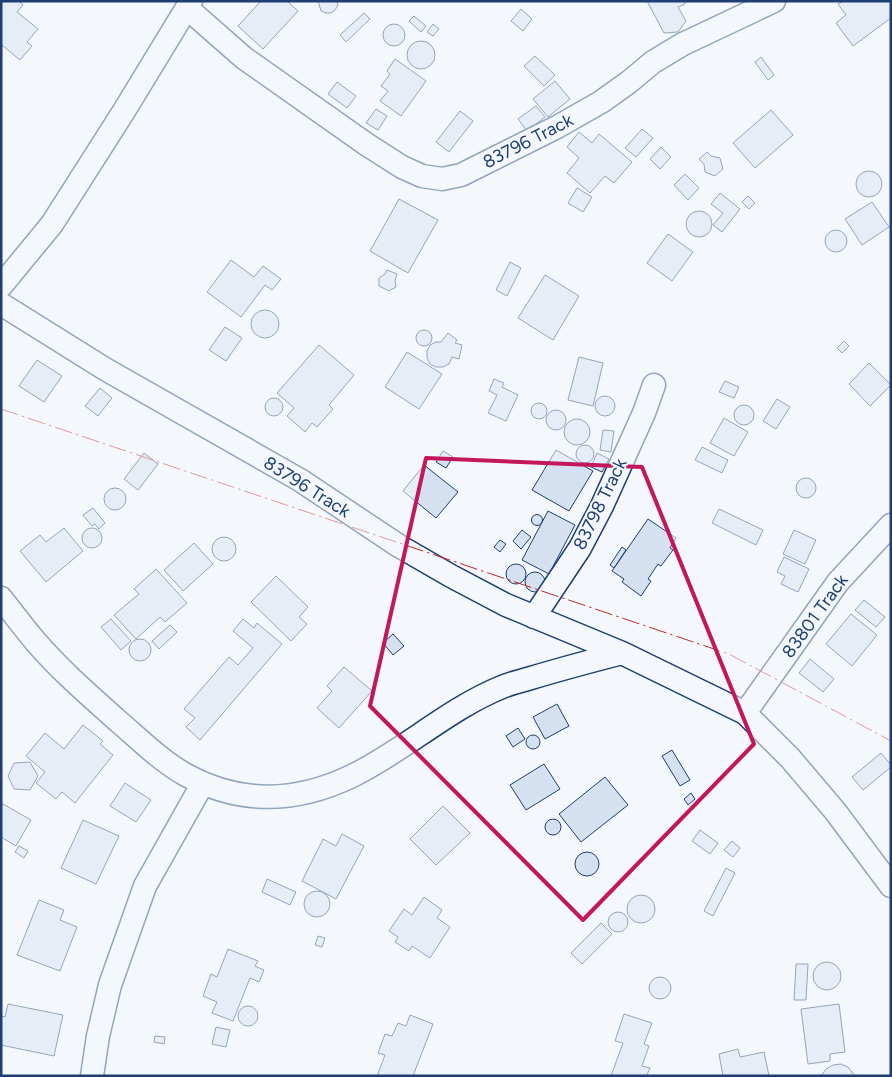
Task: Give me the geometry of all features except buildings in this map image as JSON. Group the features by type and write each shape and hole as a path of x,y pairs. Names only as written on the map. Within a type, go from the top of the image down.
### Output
{"street":[{"name":"83796 Track","path":"189,5 244,58 366,144 402,168 422,176 442,179 461,175 557,127 601,102 653,62 684,44 774,1"},
{"path":"1,286 52,224 124,112 189,5"},
{"name":"83796 Track","path":"1,304 105,369 300,480 399,546 444,572 506,605 622,653 745,713 790,758 835,811 891,886"},
{"name":"83798 Track","path":"534,617 580,548 602,506 640,422 654,385"},
{"name":"83801 Track","path":"745,713 838,582 891,525"},
{"path":"1,598 37,643 78,686 159,756 185,774 203,783 233,794 260,797 299,794 352,776 433,725 502,686 622,653"},
{"path":"92,1076 98,1036 110,985 145,886 203,783"}],"highlighted area":[{"path":"426,458 642,467 754,744 583,920 370,706"}],"power":[{"path":"1,409 729,654 891,741"}]}
